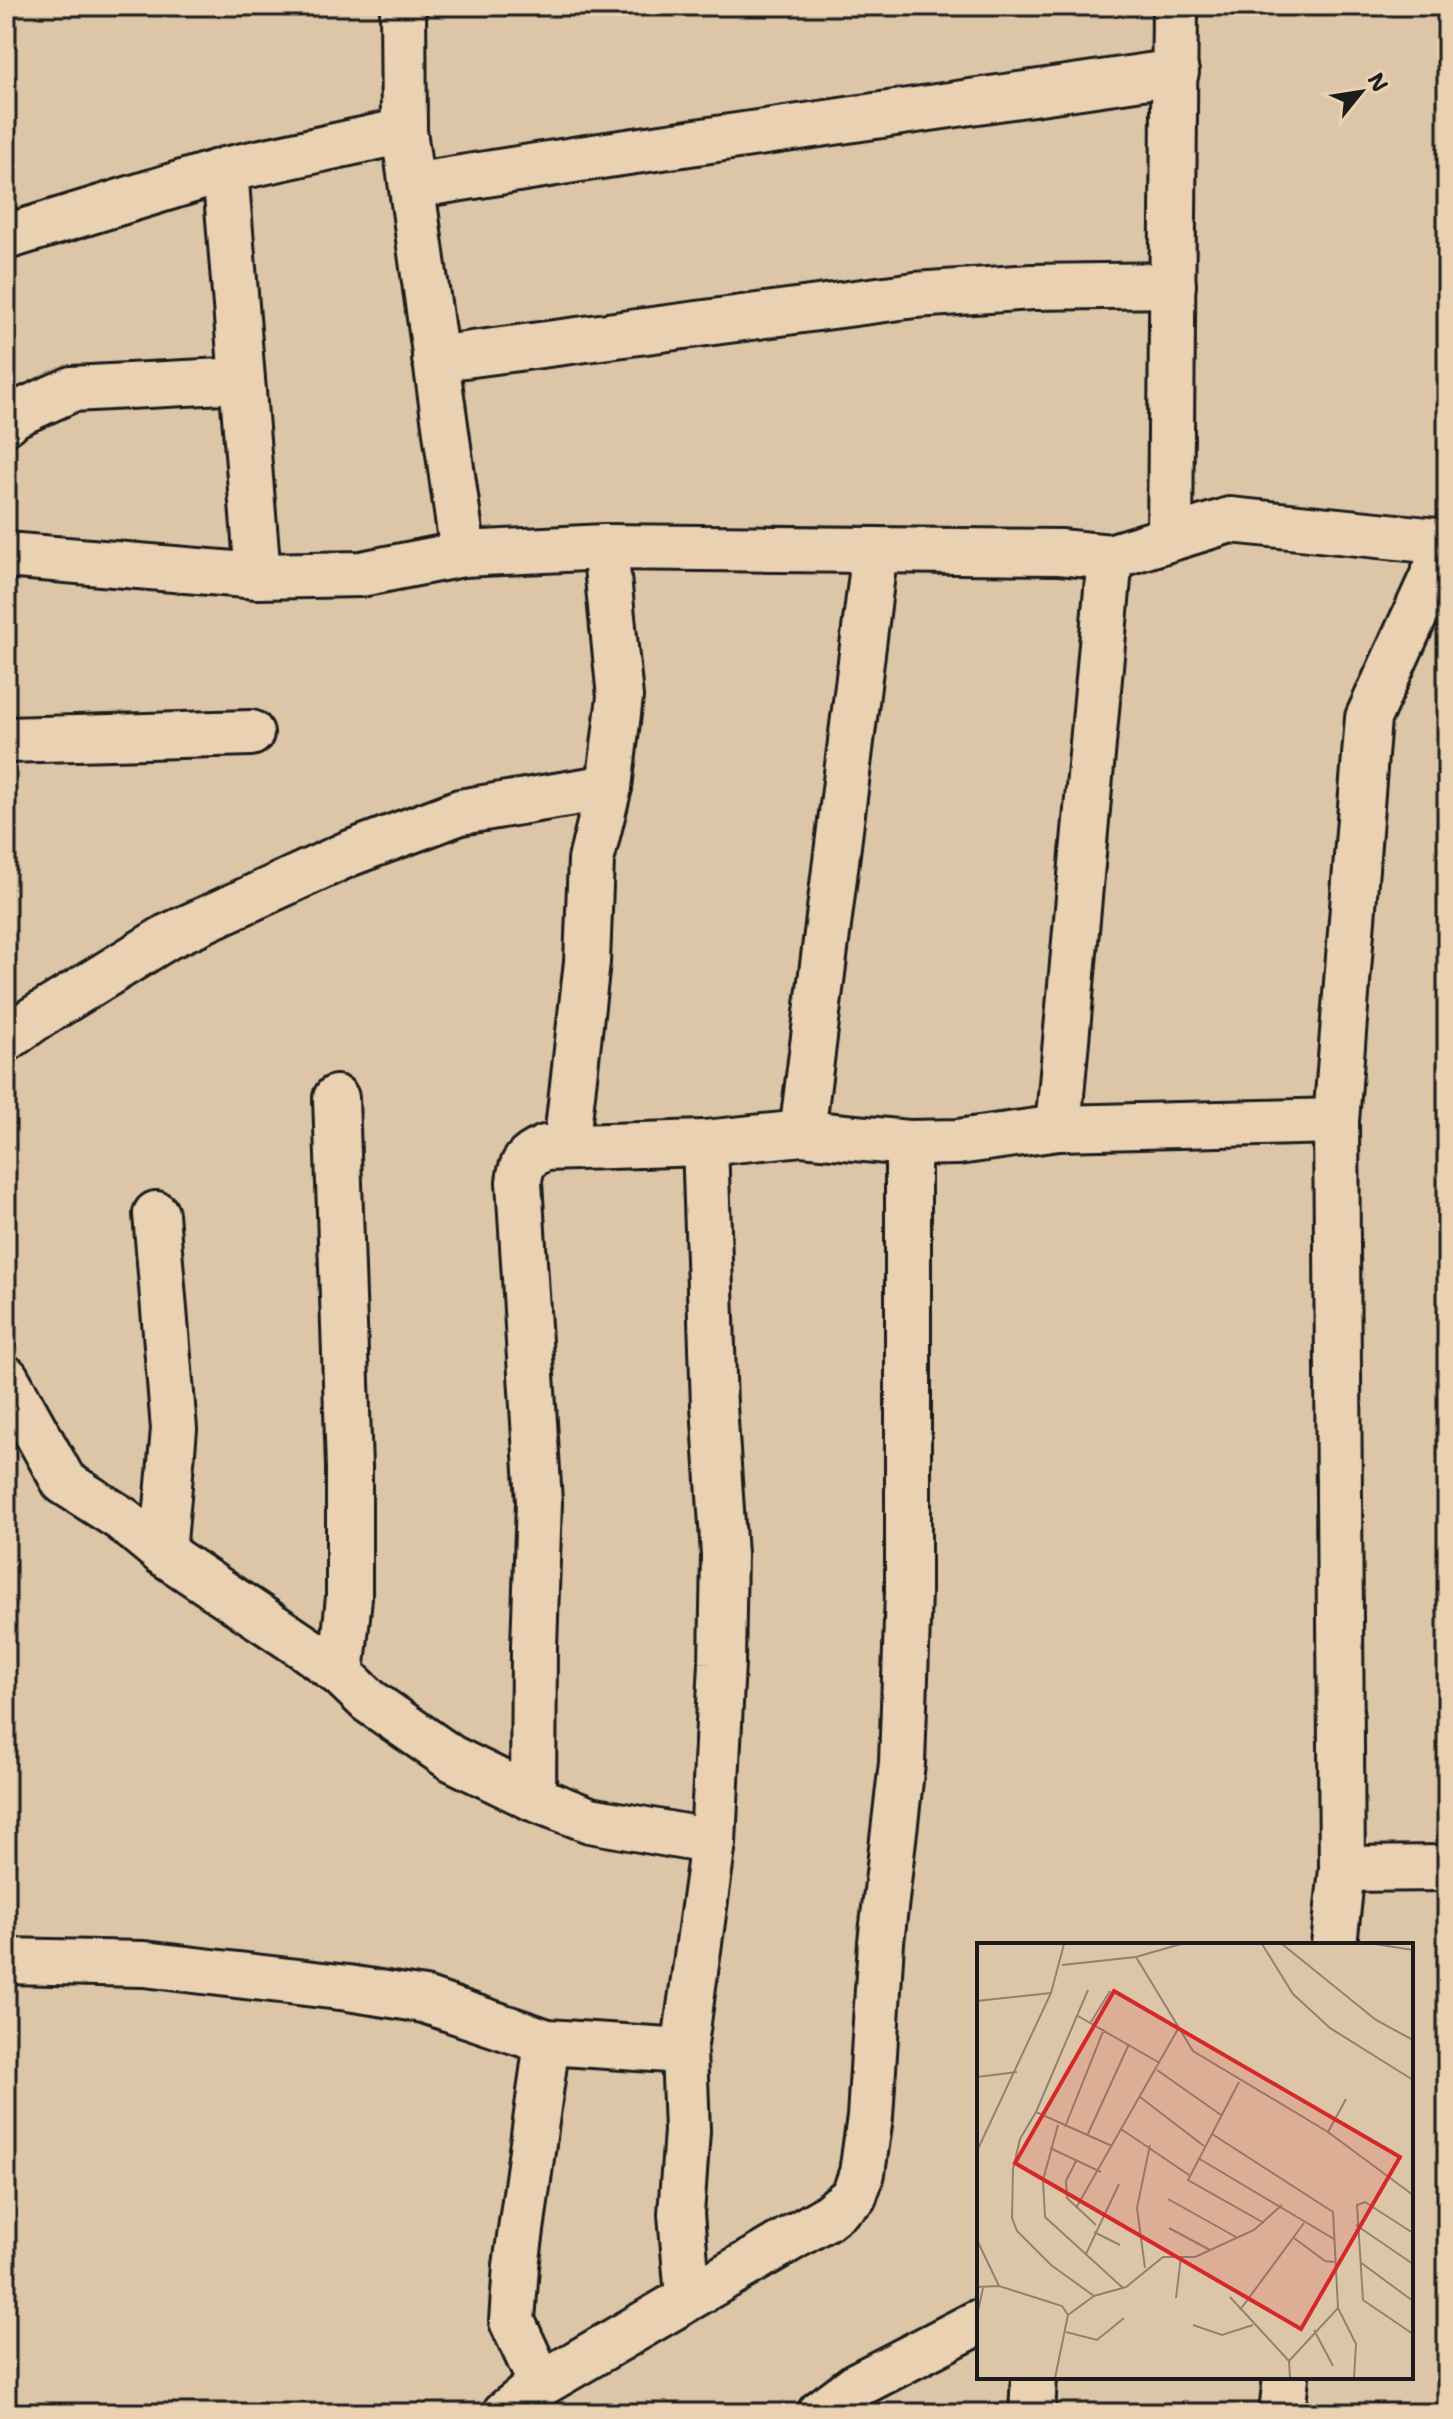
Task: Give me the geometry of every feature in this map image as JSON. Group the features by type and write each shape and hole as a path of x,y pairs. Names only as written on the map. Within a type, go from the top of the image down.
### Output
{"street":[{"path":"403,6 404,131 463,554"},
{"path":"1170,536 1175,6"},
{"path":"412,186 1176,72"},
{"path":"6,237 225,170 404,131"},
{"path":"225,170 258,576"},
{"path":"435,359 915,295 1032,287 1173,285"},
{"path":"6,422 14,415 72,389 242,380"},
{"path":"6,555 258,576 361,574 463,554 605,547 1060,552 1110,557 1230,520 1447,544 1368,718 1336,1121 1342,1869 1334,1943"},
{"path":"566,1147 587,962 591,860 609,787 620,697 605,547"},
{"path":"802,1133 875,550"},
{"path":"1058,1128 1110,557"},
{"path":"6,740 251,733"},
{"path":"6,1039 167,937 348,854 460,812 609,787"},
{"path":"336,1098 349,1467 349,1597 341,1674"},
{"path":"533,1798 539,1502 519,1182 520,1166 528,1155 545,1148 705,1143 802,1133 908,1143 958,1142 1058,1128 1336,1121"},
{"path":"688,2297 681,2214 687,2131 684,2051 713,1842 724,1555 714,1406 705,1143"},
{"path":"505,2413 541,2384 826,2218 854,2196 862,2173 870,2117 881,1942 902,1763 908,1592 908,1143"},
{"path":"156,1214 174,1429 163,1553"},
{"path":"9,1392 64,1482 122,1519 163,1553 341,1674 369,1701 451,1758 533,1798 590,1820 713,1842"},
{"path":"1342,1869 1447,1868"},
{"path":"6,1961 144,1964 348,1988 424,2000 547,2042 684,2051"},
{"path":"541,2384 512,2321 516,2266 547,2042"},
{"path":"820,2413 856,2399 977,2323"},
{"path":"1032,2413 1034,2379"},
{"path":"1282,2413 1286,2379"}]}
